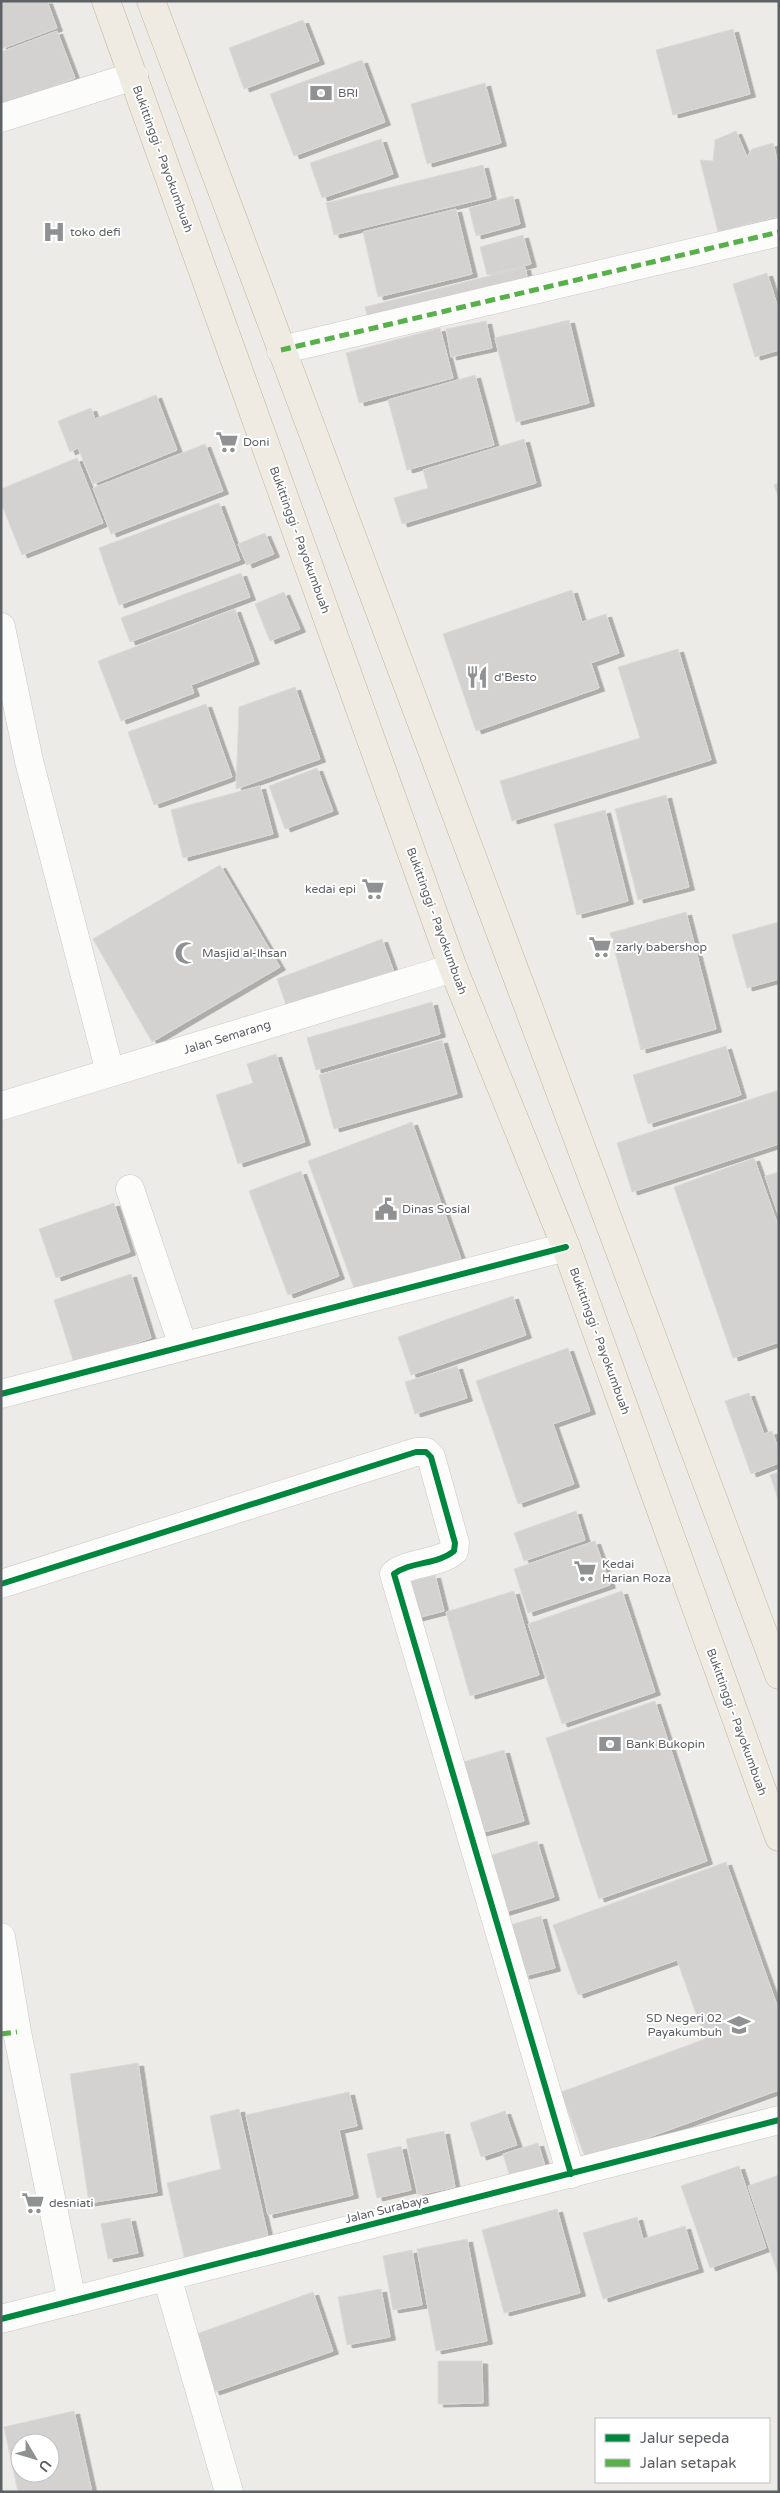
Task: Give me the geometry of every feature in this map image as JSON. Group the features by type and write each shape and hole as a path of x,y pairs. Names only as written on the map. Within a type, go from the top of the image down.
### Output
{"highway":[{"name":"Bukittinggi - Payokumbuah","path":"106,1 453,968 566,1247 779,1837"},
{"path":"151,1 779,1675"}],"street":[{"path":"1,118 134,76"},
{"path":"281,350 779,232"},
{"path":"1,627 29,761 110,1072"},
{"name":"Jalan Semarang","path":"1,1106 453,968"},
{"path":"130,1190 183,1346"},
{"path":"1,1394 566,1247"},
{"path":"1,1584 416,1452 426,1452 431,1457 455,1542 454,1551 447,1557 400,1569 394,1574 572,2174"},
{"path":"1,1937 9,2033 72,2301"},
{"name":"Jalan Surabaya","path":"1,2319 779,2120"},
{"path":"167,2277 230,2492"}],"building":[{"path":"1,1 47,1 57,28 1,49"},
{"path":"303,20 319,61 244,89 229,48"},
{"path":"733,29 750,94 673,115 656,50"},
{"path":"57,31 75,78 1,106 1,52"},
{"path":"362,60 385,122 294,156 270,94"},
{"path":"485,83 501,143 427,164 411,104"},
{"path":"736,131 747,157 752,149 773,143 779,168 779,216 718,232 700,160 713,161 715,140"},
{"path":"381,139 393,174 322,198 310,163"},
{"path":"483,165 491,197 334,235 326,203"},
{"path":"513,196 520,224 476,236 469,208"},
{"path":"456,209 472,274 378,297 363,232"},
{"path":"523,235 531,264 487,275 480,247"},
{"path":"525,267 527,276 504,293 370,327 365,307"},
{"path":"767,273 779,311 779,350 755,357 733,284"},
{"path":"569,320 589,403 516,422 495,338"},
{"path":"486,321 492,348 451,357 446,329"},
{"path":"440,328 453,378 359,403 346,353"},
{"path":"475,375 494,445 407,470 388,400"},
{"path":"156,395 177,450 93,484 78,448 70,452 58,421 91,408 95,419"},
{"path":"524,439 536,483 402,524 394,498 428,488 423,470"},
{"path":"205,444 223,491 111,534 93,488"},
{"path":"77,458 103,523 22,555 1,503 1,489"},
{"path":"779,483 779,499 774,485"},
{"path":"219,503 240,560 119,605 99,548"},
{"path":"265,533 274,554 247,565 238,544"},
{"path":"241,573 250,597 130,642 121,618"},
{"path":"572,590 582,622 606,614 619,653 591,663 599,688 476,731 443,634"},
{"path":"284,592 300,629 270,641 255,604"},
{"path":"235,609 254,661 191,685 194,693 121,721 98,661"},
{"path":"678,649 711,760 512,821 500,781 640,738 618,667"},
{"path":"295,687 320,759 236,789 239,707"},
{"path":"206,704 232,777 154,805 128,732"},
{"path":"317,768 333,811 285,829 269,786"},
{"path":"260,786 273,834 183,858 171,810"},
{"path":"666,795 689,887 638,900 615,809"},
{"path":"605,810 628,901 577,915 554,824"},
{"name":"Masjid al-Ihsan","path":"220,865 280,967 152,1042 93,939"},
{"path":"686,912 716,1029 641,1050 610,933"},
{"path":"779,922 779,979 747,988 732,935"},
{"path":"382,939 395,975 290,1016 277,979"},
{"path":"432,1002 440,1034 316,1070 307,1038"},
{"path":"442,1040 457,1094 334,1129 319,1075"},
{"path":"726,1046 741,1095 648,1124 633,1075"},
{"path":"276,1054 305,1142 238,1164 216,1095 253,1083 247,1064"},
{"path":"779,1090 779,1144 632,1192 617,1143"},
{"path":"412,1122 461,1259 357,1296 308,1161"},
{"path":"754,1158 779,1228 779,1342 733,1358 674,1187"},
{"path":"301,1171 339,1276 288,1295 249,1191"},
{"path":"779,1172 779,1217 765,1176"},
{"path":"114,1203 130,1252 56,1278 39,1229"},
{"path":"131,1274 151,1338 74,1363 54,1300"},
{"path":"513,1296 526,1335 411,1375 398,1337"},
{"path":"568,1348 590,1411 553,1424 574,1484 518,1504 476,1381"},
{"path":"457,1366 467,1398 415,1414 405,1382"},
{"path":"749,1393 764,1434 772,1431 779,1450 779,1463 751,1474 725,1401"},
{"path":"779,1472 779,1499 778,1499 770,1475"},
{"path":"576,1511 585,1540 524,1561 514,1533"},
{"path":"595,1541 610,1585 528,1613 514,1569"},
{"path":"435,1575 444,1611 413,1619 405,1583"},
{"path":"514,1591 539,1675 470,1696 446,1612"},
{"path":"622,1591 655,1692 562,1724 528,1624"},
{"path":"655,1701 707,1861 599,1899 546,1738"},
{"path":"504,1750 524,1821 481,1833 460,1763"},
{"path":"537,1841 554,1897 502,1913 486,1857"},
{"name":"SD Negeri 02 Payakumbuh","path":"726,1862 779,2011 779,2090 586,2160 561,2092 705,2039 677,1960 578,1995 553,1925"},
{"path":"541,1916 555,1968 524,1976 510,1925"},
{"path":"138,2063 157,2192 89,2203 70,2074"},
{"path":"349,2092 357,2126 339,2130 353,2195 268,2215 246,2115"},
{"path":"239,2109 269,2241 185,2261 167,2183 221,2169 210,2116"},
{"path":"505,2111 517,2145 481,2157 470,2123"},
{"path":"444,2131 455,2187 418,2195 406,2139"},
{"path":"538,2143 546,2169 511,2180 503,2154"},
{"path":"401,2146 411,2190 377,2198 367,2154"},
{"path":"739,2166 766,2248 710,2268 681,2186"},
{"path":"779,2175 779,2277 748,2186"},
{"path":"557,2209 580,2293 504,2313 482,2230"},
{"path":"637,2217 643,2239 685,2226 698,2269 603,2299 583,2233"},
{"path":"130,2218 138,2253 108,2259 101,2224"},
{"path":"467,2239 487,2341 436,2351 417,2249"},
{"path":"412,2250 422,2305 393,2310 383,2256"},
{"path":"381,2289 390,2337 347,2345 338,2297"},
{"path":"313,2292 333,2351 214,2392 194,2335"},
{"path":"438,2361 482,2361 483,2403 438,2404"},
{"path":"74,2411 92,2492 18,2492 16,2483 60,2483 60,2433 10,2433 10,2455 4,2427"}],"marked path":[{"path":"281,350 779,232"},
{"path":"1,2034 17,2032"}],"cycle path":[{"path":"1,1394 566,1247"},
{"path":"1,1584 416,1452 426,1452 431,1457 455,1543 454,1551 440,1559 408,1567 394,1574 571,2174"},
{"path":"1,2319 779,2120"}],"place":[{"name":"BRI","path":"321,93"},
{"name":"toko defi","path":"54,232"},
{"name":"Doni","path":"227,442"},
{"name":"d'Besto","path":"477,677"},
{"name":"kedai epi","path":"373,889"},
{"name":"zarly babershop","path":"600,947"},
{"name":"Masjid al-Ihsan","path":"186,953"},
{"name":"Dinas Sosial","path":"386,1209"},
{"name":"Kedai Harian Roza","path":"585,1571"},
{"name":"Bank Bukopin","path":"610,1744"},
{"name":"SD Negeri 02 Payakumbuh","path":"739,2025"},
{"name":"desniati","path":"33,2203"}]}
